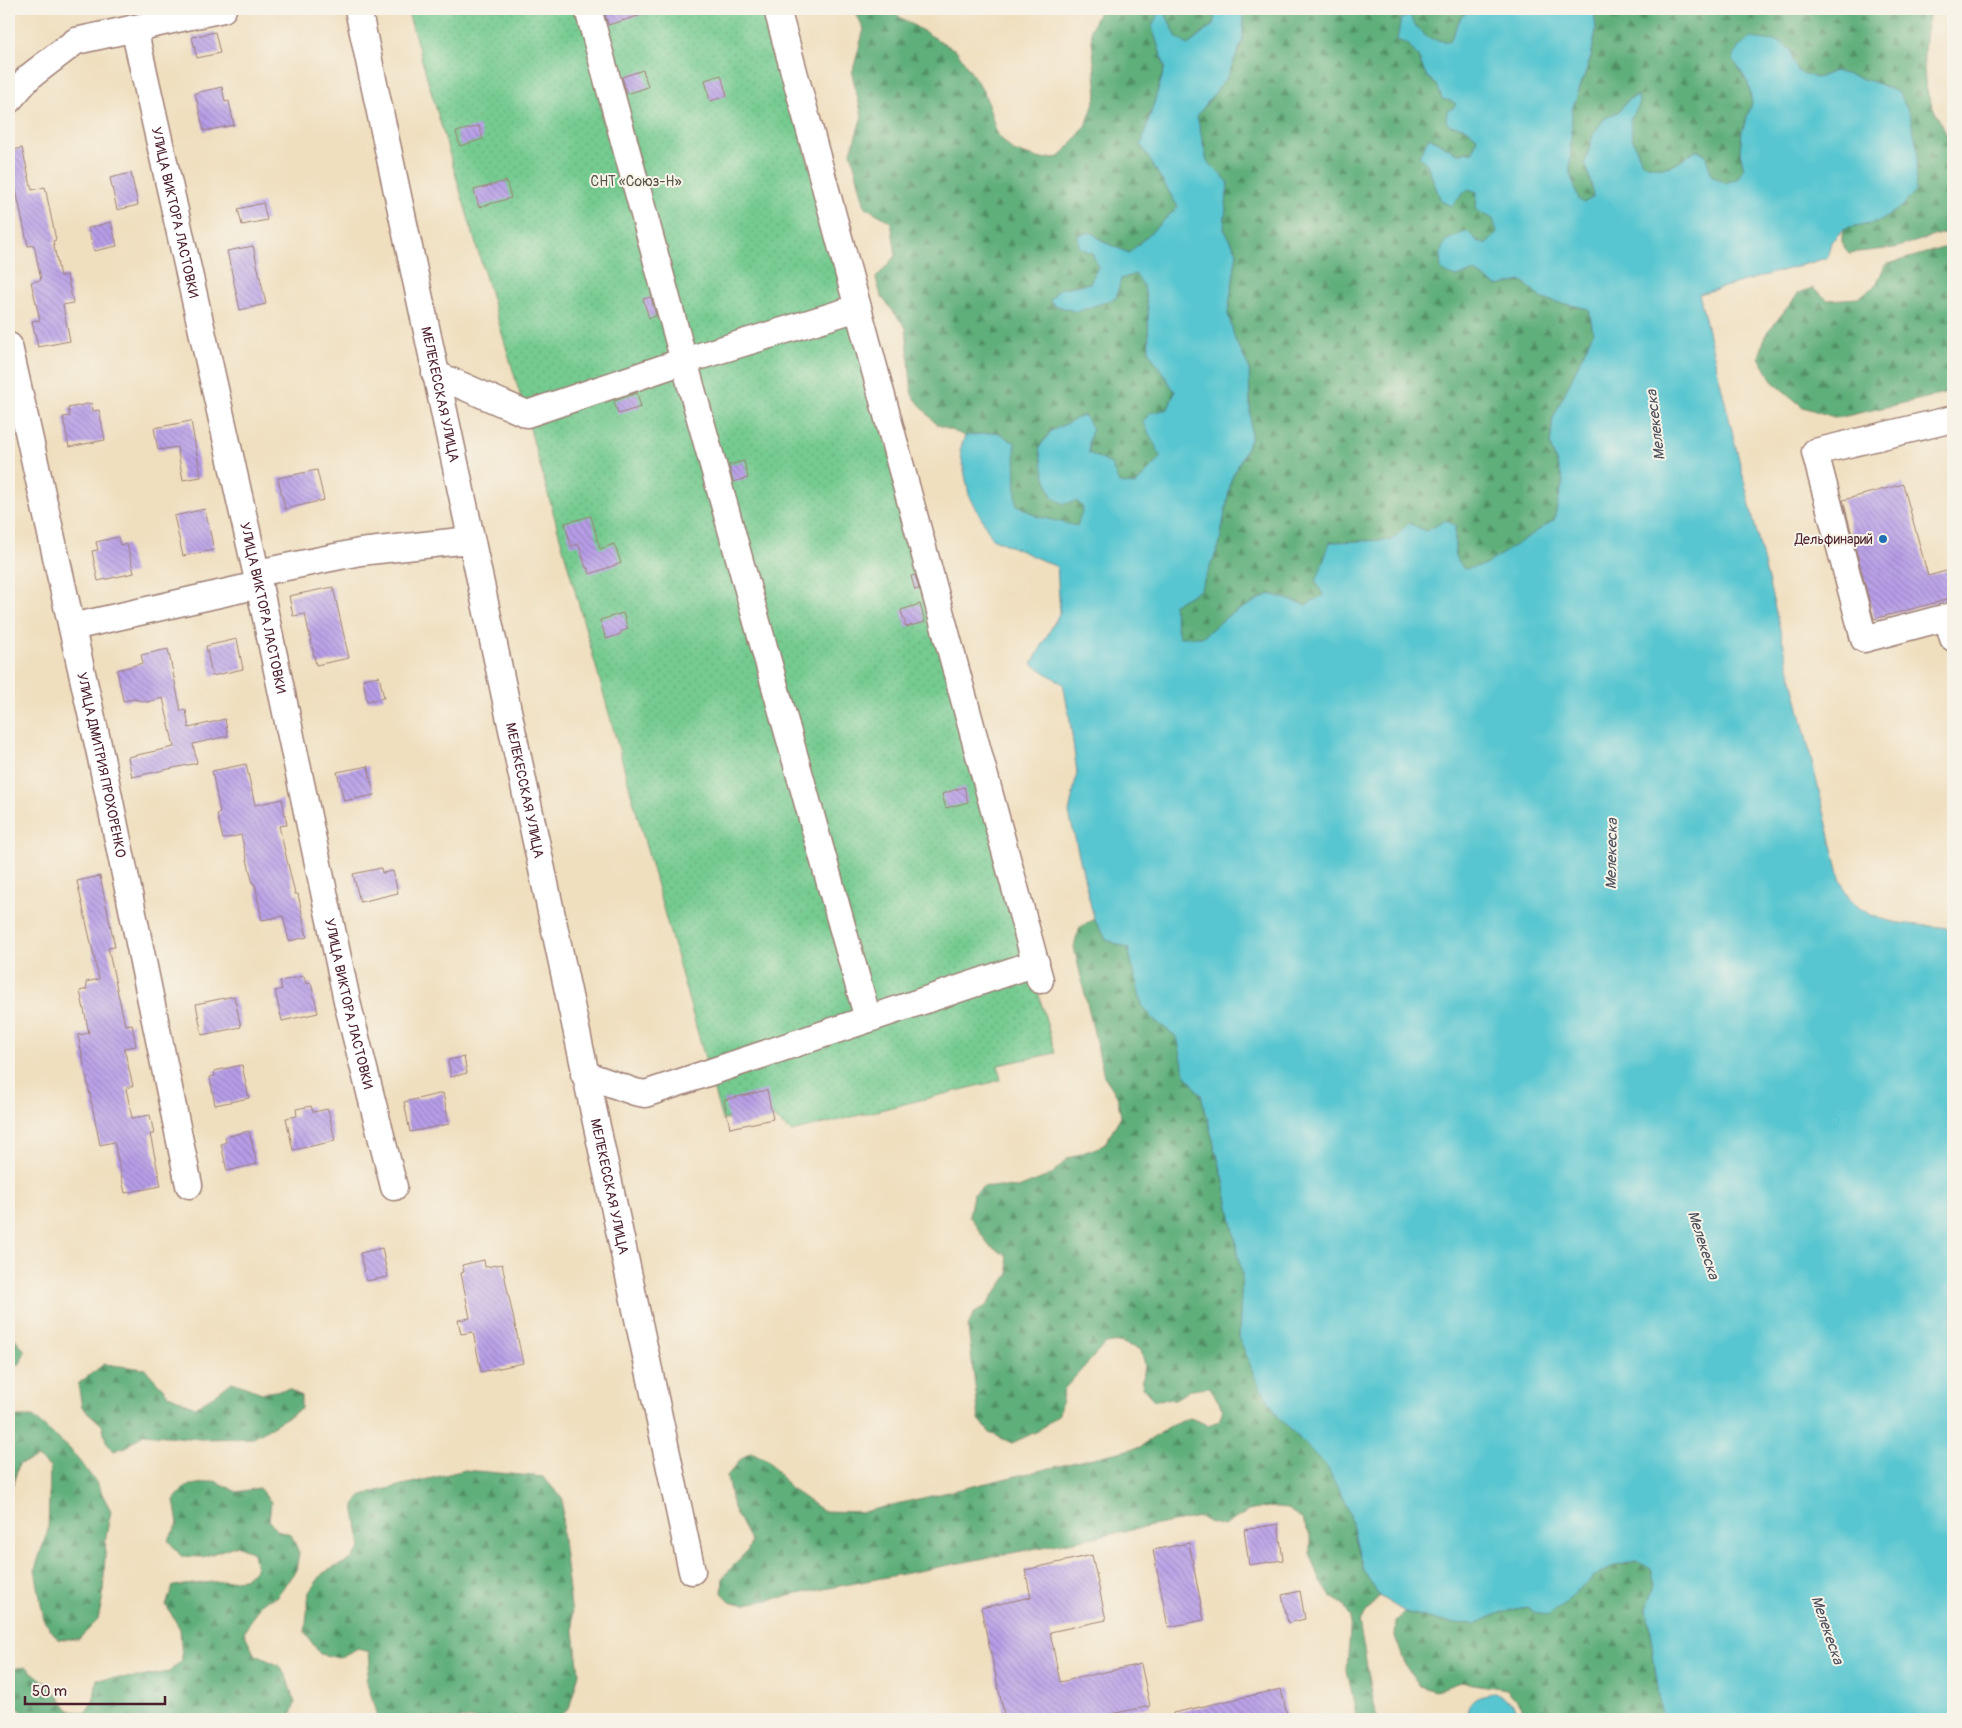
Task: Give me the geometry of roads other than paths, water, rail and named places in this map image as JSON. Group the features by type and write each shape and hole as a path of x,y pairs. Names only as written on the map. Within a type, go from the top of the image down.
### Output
{"street":[{"path":"9,100 29,77 76,41 223,9"},
{"name":"МЕЛЕКЕССКАЯ УЛИЦА","path":"358,9 584,1074 692,1571"},
{"path":"588,9 684,361 868,1019"},
{"path":"584,1074 645,1094 868,1019 1038,972 777,9"},
{"name":"УЛИЦА ВИКТОРА ЛАСТОВКИ","path":"134,28 258,579 349,1010 394,1186"},
{"path":"435,374 527,414 684,361 858,308"},
{"name":"УЛИЦА ДМИТРИЯ ПРОХОРЕНКО","path":"9,346 101,758 189,1185"},
{"path":"1953,419 1815,452 1864,639 1947,617 1953,638"},
{"path":"72,627 360,552 470,540"}],"water":[{"name":"Мелекеска","path":"1160,9 1163,9 1177,38 1188,45 1213,25 1216,9 1243,9 1243,40 1227,77 1197,116 1207,161 1228,182 1224,229 1237,252 1228,313 1235,340 1249,367 1251,438 1231,480 1219,546 1200,590 1173,605 1179,637 1202,637 1229,615 1270,594 1306,605 1323,595 1316,582 1330,542 1392,540 1409,523 1426,531 1446,520 1455,526 1455,556 1464,569 1485,565 1554,520 1563,481 1550,445 1553,418 1593,333 1589,309 1543,299 1522,281 1497,286 1475,272 1455,277 1441,270 1440,254 1445,241 1467,231 1477,241 1487,244 1497,232 1493,219 1476,210 1477,192 1468,189 1451,206 1441,201 1427,164 1419,156 1429,137 1457,153 1473,152 1477,137 1464,127 1449,125 1446,121 1447,111 1456,104 1442,99 1437,85 1427,77 1418,57 1408,44 1397,40 1401,19 1410,16 1417,28 1426,36 1436,40 1450,41 1461,17 1471,9 1594,9 1596,30 1591,57 1572,110 1570,173 1579,200 1584,203 1593,197 1585,163 1593,135 1604,119 1619,111 1629,99 1638,96 1639,105 1630,119 1632,137 1642,163 1659,167 1671,166 1677,164 1696,150 1705,154 1712,176 1725,183 1737,179 1744,169 1740,152 1742,131 1752,103 1748,83 1733,59 1739,46 1751,38 1781,42 1791,50 1793,61 1799,72 1817,78 1835,71 1880,84 1899,93 1910,115 1918,151 1915,191 1904,205 1880,221 1845,228 1831,242 1827,258 1699,294 1840,878 1845,891 1850,899 1871,915 1895,922 1947,928 1953,949 1953,1719 1662,1719 1647,1608 1655,1584 1651,1569 1637,1562 1613,1566 1590,1581 1549,1616 1535,1613 1527,1607 1501,1612 1476,1624 1449,1623 1405,1612 1379,1596 1363,1570 1349,1511 1327,1467 1279,1418 1256,1380 1239,1337 1242,1274 1224,1181 1201,1095 1185,1074 1177,1037 1153,1019 1142,1005 1128,948 1107,940 1094,919 1069,813 1077,773 1063,684 1032,664 1060,612 1057,567 992,538 969,495 960,450 965,436 997,432 1015,443 1016,504 1036,516 1077,526 1083,508 1077,501 1064,504 1052,497 1044,473 1039,448 1051,431 1084,415 1092,429 1089,453 1111,464 1119,483 1135,485 1161,457 1143,422 1150,413 1168,409 1175,392 1149,352 1148,309 1144,287 1135,274 1121,279 1116,298 1077,312 1054,305 1050,300 1059,289 1090,283 1098,267 1092,253 1079,247 1078,235 1091,232 1104,242 1129,253 1178,207 1141,145 1165,67 1152,27"},
{"path":"1494,1693 1510,1703 1519,1719 1466,1719 1469,1706 1474,1699 1482,1695"}],"place":[{"name":"Дельфинарий","path":"1883,539"}],"park label":[{"name":"СНТ «Союз-Н»","path":"636,181"}]}
